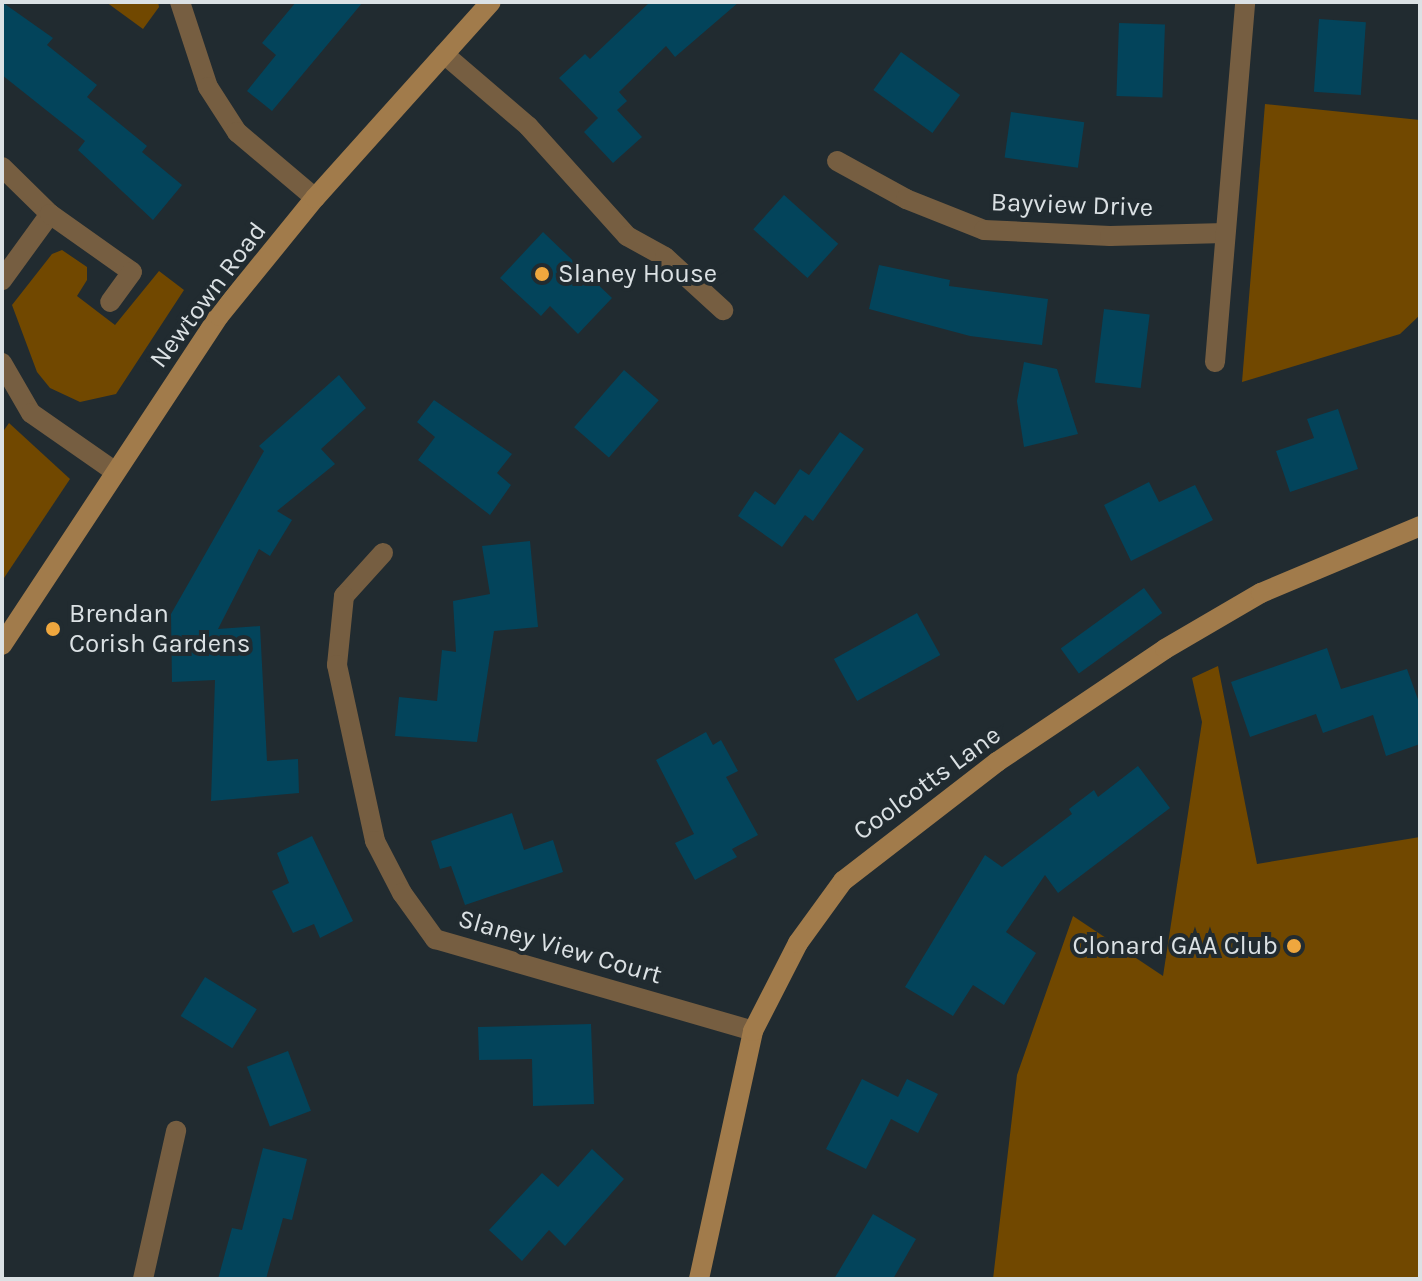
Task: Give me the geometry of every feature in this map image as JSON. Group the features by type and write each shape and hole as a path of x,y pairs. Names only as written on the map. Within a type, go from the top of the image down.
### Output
{"street":[{"path":"180,2 208,87 237,132 315,198"},
{"name":"Newtown Road","path":"2,645 219,316 315,198 491,2"},
{"path":"1215,362 1245,2"},
{"path":"444,54 528,126 627,236 665,257 723,310"},
{"name":"Bayview Drive","path":"837,161 906,199 984,230 1110,236 1225,233"},
{"path":"2,167 50,214 132,272 110,302"},
{"path":"2,280 50,214"},
{"path":"2,363 31,413 114,471"},
{"name":"Coolcotts Lane","path":"699,1279 753,1031 798,943 855,868 997,762 1165,649 1261,593 1420,526"},
{"name":"Slaney View Court","path":"383,553 344,596 337,665 375,841 402,893 435,939 753,1031"},
{"path":"143,1279 176,1131"}],"shaded area":[{"path":"106,2 158,2 159,7 143,29"},
{"path":"1265,104 1420,120 1420,315 1400,334 1242,382"},
{"path":"62,250 87,267 87,280 77,296 115,325 159,271 184,290 116,394 80,402 50,388 37,372 12,305 52,254"},
{"path":"9,423 70,479 2,581 2,433"},
{"name":"Clonard GAA Club","path":"1218,666 1257,864 1420,837 1420,1279 993,1279 1017,1075 1073,916 1163,976 1202,722 1192,678"}],"building":[{"path":"2,2 53,38 47,45 97,85 87,97 147,146 142,152 182,185 153,220 78,150 85,141 2,75"},
{"path":"296,2 363,2 272,111 247,91 276,55 262,43"},
{"path":"650,2 739,2 675,57 666,46 619,92 627,101 617,110 642,137 613,163 584,132 598,118 559,78 585,54 590,59"},
{"path":"1319,19 1366,22 1361,95 1314,92"},
{"path":"1119,23 1165,25 1162,98 1116,96"},
{"path":"901,52 960,95 932,133 873,90"},
{"path":"1011,112 1084,122 1078,168 1005,158"},
{"path":"784,195 838,244 807,278 753,229"},
{"name":"Slaney House","path":"543,232 612,298 578,334 550,306 541,316 500,278"},
{"path":"879,265 950,280 949,286 1048,299 1042,345 970,336 869,309"},
{"path":"1104,309 1150,315 1141,388 1095,382"},
{"path":"1024,362 1057,369 1078,434 1024,447 1017,401"},
{"path":"624,370 659,400 609,458 574,427"},
{"path":"339,375 366,408 321,449 335,464 277,511 292,520 270,556 259,549 218,629 260,626 267,761 298,759 299,793 211,801 215,680 172,682 171,614 264,451 259,446"},
{"path":"434,400 512,454 497,473 511,485 490,515 418,460 435,437 417,422"},
{"path":"1338,409 1358,469 1290,492 1276,451 1314,438 1307,419"},
{"path":"840,432 864,449 813,521 805,515 782,547 738,516 755,491 775,505 800,469 809,475"},
{"path":"1149,482 1159,502 1195,485 1213,520 1131,561 1104,505"},
{"path":"530,541 538,627 494,631 477,742 395,736 399,697 437,701 442,650 456,652 453,601 490,594 482,546"},
{"path":"1144,588 1162,613 1079,674 1061,649"},
{"path":"917,613 940,655 857,701 834,659"},
{"path":"1327,648 1341,689 1407,669 1420,705 1420,744 1386,756 1373,715 1323,733 1316,714 1250,737 1231,682"},
{"path":"706,732 713,745 721,740 738,771 726,777 758,835 732,849 737,857 695,880 675,843 694,834 656,760"},
{"path":"1138,766 1170,808 1058,893 1045,875 1006,932 1036,953 1004,1005 973,985 953,1016 905,987 985,855 1002,867 1072,814 1069,809 1094,790 1098,797"},
{"path":"512,813 524,850 553,840 563,872 465,905 451,866 440,869 431,841"},
{"path":"312,836 353,921 320,938 314,924 293,933 272,891 289,883 277,853"},
{"path":"205,977 257,1009 232,1048 181,1016"},
{"path":"591,1024 594,1104 533,1106 532,1059 479,1060 478,1027"},
{"path":"288,1051 311,1111 270,1127 247,1067"},
{"path":"862,1079 898,1097 907,1079 938,1094 918,1133 891,1119 866,1169 826,1149"},
{"path":"263,1148 307,1159 292,1220 283,1218 266,1279 218,1279 232,1228 242,1230"},
{"path":"592,1149 624,1179 565,1246 549,1230 522,1261 489,1230 542,1173 558,1187"},
{"path":"873,1214 916,1239 893,1279 834,1279"}],"place":[{"name":"Slaney House","path":"542,274"},
{"name":"Brendan Corish Gardens","path":"53,629"},
{"name":"Clonard GAA Club","path":"1294,946"}]}
